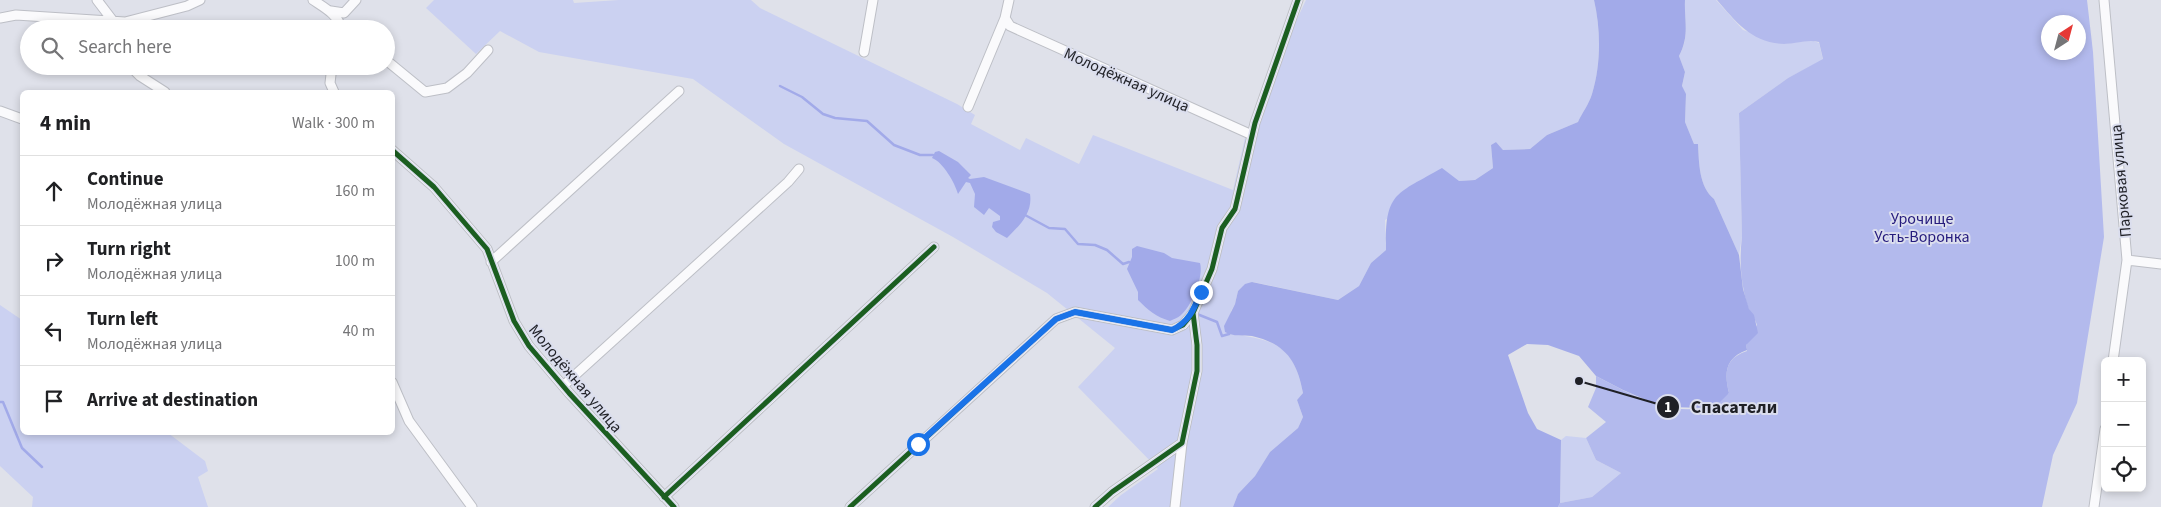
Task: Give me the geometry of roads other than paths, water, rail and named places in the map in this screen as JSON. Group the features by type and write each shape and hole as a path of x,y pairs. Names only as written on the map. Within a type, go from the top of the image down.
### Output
{"street":[{"path":"96,0 113,20"},
{"path":"133,20 187,6 200,0"},
{"path":"313,0 330,11 337,20"},
{"path":"330,11 344,12 356,0"},
{"path":"864,52 873,0"},
{"path":"968,107 1005,18 1009,0"},
{"path":"850,507 1056,319 1075,312 1172,330 1184,325 1192,313 1212,269 1222,228 1235,209 1252,135 1298,0"},
{"name":"Парковая улица","path":"2104,0 2128,260 2114,357"},
{"path":"0,18 16,15 72,20"},
{"name":"Молодёжная улица","path":"1005,18 1010,26 1252,135"},
{"path":"395,67 425,92 447,88 467,73 488,50"},
{"path":"139,75 159,90"},
{"path":"331,75 330,83 333,90"},
{"path":"490,262 679,91"},
{"path":"0,110 20,118"},
{"name":"Молодёжная улица","path":"395,153 434,187 487,249 490,262 514,321 529,346 563,386 674,507"},
{"name":"Молодёжная улица","path":"563,386 788,182 799,169"},
{"path":"664,497 934,247"},
{"path":"2128,260 2161,264"},
{"path":"1175,507 1182,443 1197,371 1197,345 1192,313"},
{"path":"395,389 409,421 472,507"},
{"path":"1095,507 1112,492 1182,443"},
{"path":"2094,507 2102,447"}],"waterway":[{"path":"780,86 802,97 823,114 835,118 867,121 894,145 920,155 933,155"},
{"path":"1025,215 1049,228 1065,229 1078,244 1095,245 1107,250 1123,264 1129,262"},
{"path":"1197,314 1217,322 1222,336 1229,334"},
{"path":"0,402 3,402 22,448 42,467"}],"place":[{"name":"Спасатели","path":"1579,381"}],"park label":[{"name":"Урочище Усть-Воронка","path":"1922,227"}]}
